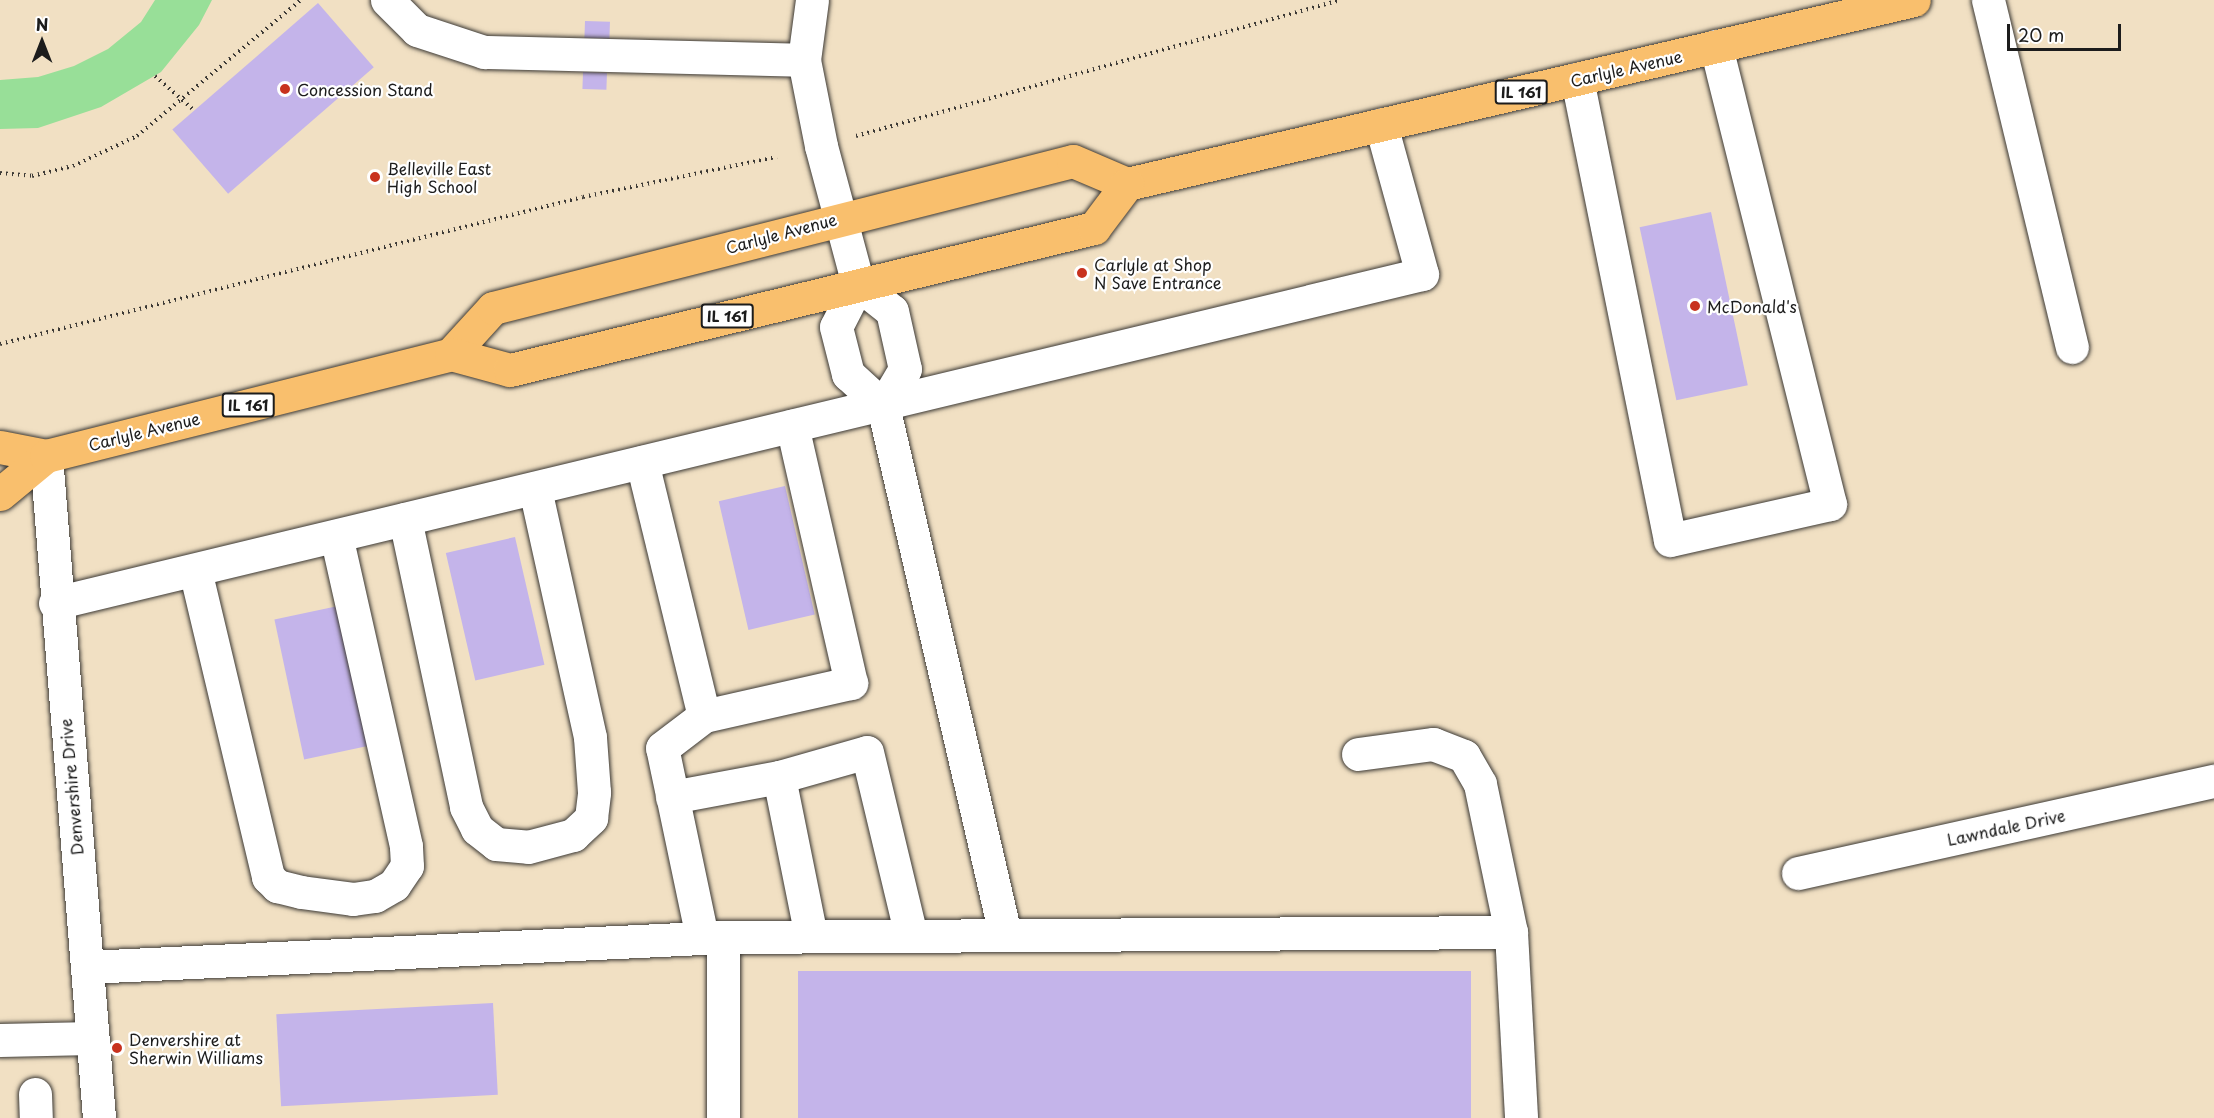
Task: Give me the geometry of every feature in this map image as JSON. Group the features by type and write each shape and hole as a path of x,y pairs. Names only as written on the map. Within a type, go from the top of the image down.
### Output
{"main road":[{"name":"Carlyle Avenue","path":"451,354 493,308 1073,161 1127,184 1914,0"},
{"name":"Carlyle Avenue","path":"0,447 46,456 451,354 510,370 1094,228 1127,184"},
{"name":"Carlyle Avenue","path":"0,494 46,456"}],"street":[{"path":"387,0 417,30 484,52 804,60"},
{"path":"812,0 804,60 821,146 858,284 892,311 905,369 883,406"},
{"path":"1988,0 2072,347"},
{"path":"1577,79 1670,540 1830,504 1716,46"},
{"path":"55,603 883,406 1422,274 1380,125"},
{"path":"858,284 836,327 848,374 883,406 1005,934"},
{"path":"723,1118 713,937 672,797 662,748 704,716 851,683 792,426"},
{"name":"Denvershire Drive","path":"46,456 55,603 99,1118"},
{"path":"642,462 704,716"},
{"path":"405,519 466,807 477,829 496,844 528,847 573,835 591,818 594,792 590,737 535,488"},
{"path":"195,570 268,877 277,886 301,892 353,898 375,896 394,885 407,866 406,846 336,536"},
{"path":"1358,754 1433,744 1464,756 1480,784 1511,932 1521,1118"},
{"path":"672,797 778,777 867,752 911,935"},
{"path":"778,777 811,936"},
{"name":"Lawndale Drive","path":"1798,873 2214,781"},
{"path":"87,967 713,937 1511,932"},
{"path":"0,1040 92,1038"}],"path":[{"path":"0,173 32,176 73,166 137,136 183,101 301,0"},
{"path":"847,139 1340,0"},
{"path":"155,76 195,111"},
{"path":"0,344 583,197 777,157"}],"green space":[{"path":"155,0 212,0 199,25 161,72 101,107 38,128 0,129 0,80 38,77 74,66 108,49 141,22"}],"building":[{"name":"Concession Stand","path":"318,3 374,67 228,194 172,130"},
{"path":"585,21 610,22 609,39 584,38"},
{"path":"583,72 607,73 606,90 582,89"},
{"name":"McDonald's","path":"1711,212 1748,385 1676,400 1640,227"},
{"path":"785,486 815,615 748,630 719,501"},
{"path":"515,537 544,665 475,681 446,553"},
{"path":"338,606 368,746 304,759 274,620"},
{"path":"798,971 1471,971 1471,1118 798,1118"},
{"path":"493,1003 498,1095 281,1106 276,1014"}],"place":[{"name":"Concession Stand","path":"285,89"},
{"name":"Belleville East High School","path":"375,177"},
{"name":"Carlyle at Shop N Save Entrance","path":"1082,273"},
{"name":"McDonald's","path":"1695,306"},
{"name":"Denvershire at Sherwin Williams","path":"117,1048"}]}
